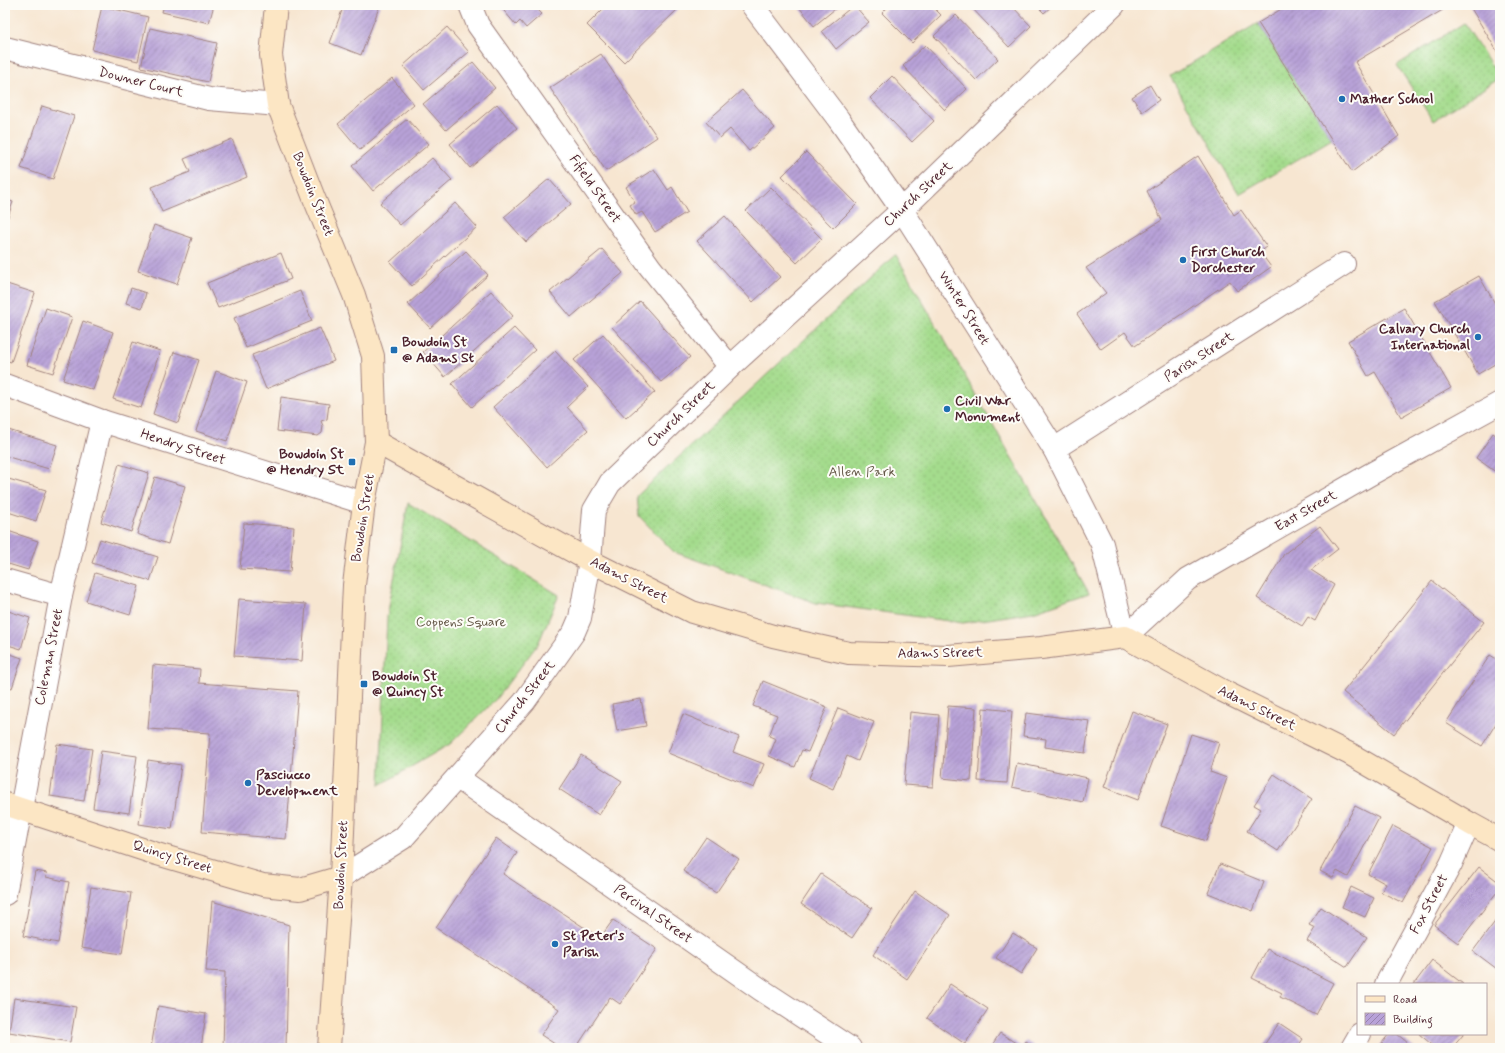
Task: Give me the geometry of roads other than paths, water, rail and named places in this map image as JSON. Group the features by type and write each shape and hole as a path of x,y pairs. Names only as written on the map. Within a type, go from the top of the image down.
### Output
{"main road":[{"name":"Bowdoin Street","path":"276,5 271,55 278,105 354,295 373,356 376,442 364,503 354,585 341,877 329,1048"},
{"name":"Adams Street","path":"376,442 590,561 692,612 773,636 849,653 948,656 1041,648 1125,637 1223,691 1350,754 1500,840"},
{"name":"Quincy Street","path":"13,807 157,854 263,885 300,889 341,877"}],"street":[{"name":"Fifield Street","path":"470,5 478,25 650,267 730,367"},
{"name":"Winter Street","path":"752,5 839,120 902,210 1054,449 1102,544 1125,637"},
{"name":"Church Street","path":"341,877 403,838 458,778 524,702 574,632 580,618 590,561 594,510 610,483 730,367 902,210 1114,5"},
{"name":"Downer Court","path":"5,48 209,99 278,105"},
{"name":"Parish Street","path":"1054,449 1344,264"},
{"name":"Hendry Street","path":"5,385 102,421 364,503"},
{"name":"East Street","path":"1125,637 1188,579 1368,475 1500,403"},
{"name":"Coleman Street","path":"5,894 13,807 102,421"},
{"path":"5,580 61,596"},
{"name":"Percival Street","path":"458,778 760,989 850,1048"},
{"name":"Fox Street","path":"1387,983 1451,864 1469,823"},
{"path":"1352,1048 1359,1035"}],"place":[{"name":"Mather School","path":"1342,99"},
{"name":"First Church Dorchester","path":"1183,260"},
{"name":"Calvary Church International","path":"1478,337"},
{"name":"Bowdoin St @ Adams St","path":"394,350"},
{"name":"Civil War Monument","path":"947,409"},
{"name":"Bowdoin St @ Hendry St","path":"352,462"},
{"name":"Bowdoin St @ Quincy St","path":"364,684"},
{"name":"Pasciucco Development","path":"248,783"},
{"name":"St Peter's Parish","path":"555,944"}],"park label":[{"name":"Allen Park","path":"862,472"},
{"name":"Coppens Square","path":"461,622"}]}
